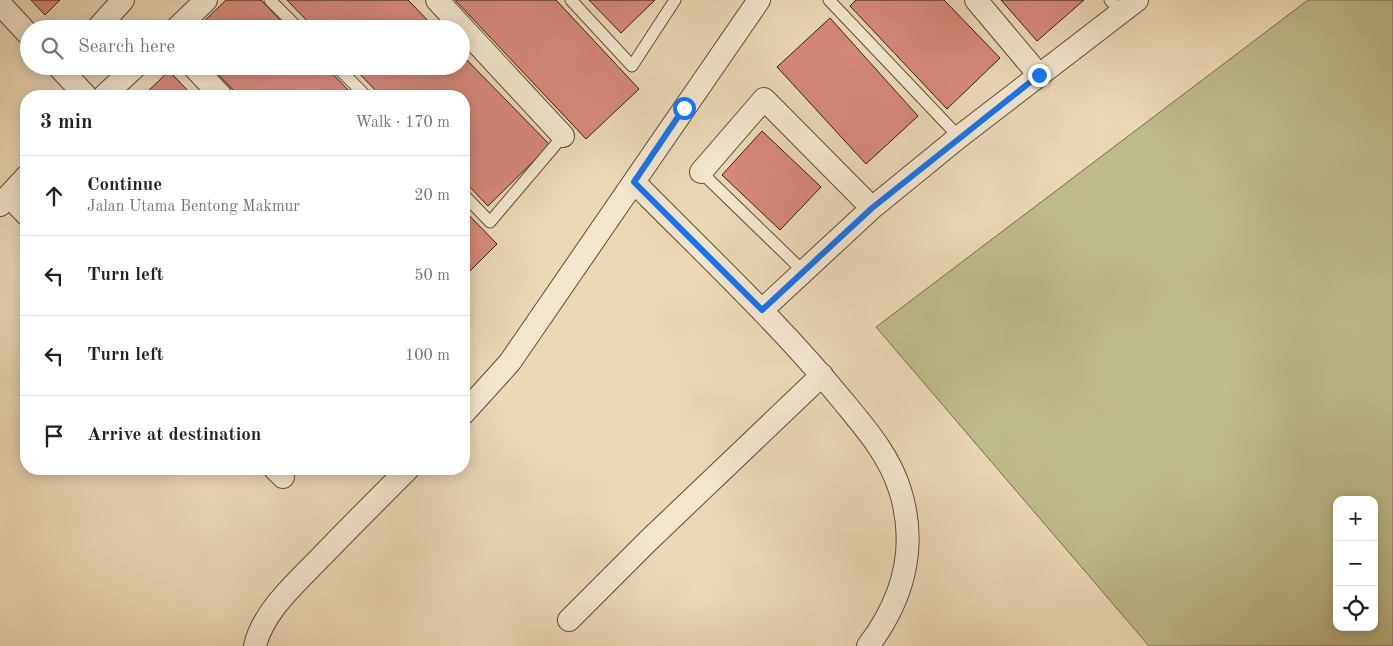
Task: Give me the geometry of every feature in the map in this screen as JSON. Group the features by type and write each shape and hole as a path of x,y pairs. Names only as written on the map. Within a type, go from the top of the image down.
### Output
{"street":[{"path":"185,20 206,0"},
{"path":"437,0 456,20"},
{"path":"470,406 510,362 758,0"},
{"path":"976,0 1039,75"},
{"path":"103,20 115,3"},
{"path":"0,4 20,25"},
{"path":"762,310 872,208 1039,75 1122,4"},
{"path":"470,36 563,136"},
{"path":"68,75 81,90"},
{"path":"110,90 126,75"},
{"path":"201,75 215,90"},
{"path":"701,172 764,99 872,208"},
{"path":"634,182 762,310 822,375 870,433 887,459 900,489 908,525 907,561 896,600 878,633 868,646"},
{"path":"20,184 5,200 20,210"},
{"path":"569,620 648,541 822,375"},
{"path":"254,646 257,635 274,609 351,526 402,475"}],"lane":[{"path":"270,0 289,20"},
{"path":"571,0 632,66 675,0"},
{"path":"829,0 959,137"},
{"path":"345,75 360,90"},
{"path":"470,201 490,222 563,136"},
{"path":"701,172 803,271"}],"shaded area":[{"path":"1308,0 1393,0 1393,646 1149,646 876,327"}],"building":[{"path":"31,0 60,0 45,15"},
{"path":"226,0 261,0 280,20 205,20"},
{"path":"287,0 408,0 427,20 306,20"},
{"path":"455,0 556,0 639,89 586,139"},
{"path":"589,0 655,0 621,33"},
{"path":"856,0 944,0 1000,58 947,109 850,6"},
{"path":"1001,0 1084,0 1037,41"},
{"path":"830,18 918,116 866,164 777,67"},
{"path":"470,63 550,145 488,206 470,187 470,90 375,90 361,75 470,75"},
{"path":"165,75 173,75 187,90 149,90"},
{"path":"219,75 334,75 348,90 233,90"},
{"path":"762,131 821,187 780,230 722,175"},
{"path":"470,216 497,244 470,271"}],"route":[{"path":"684,108 634,182 762,310 872,208 1039,75"}]}
